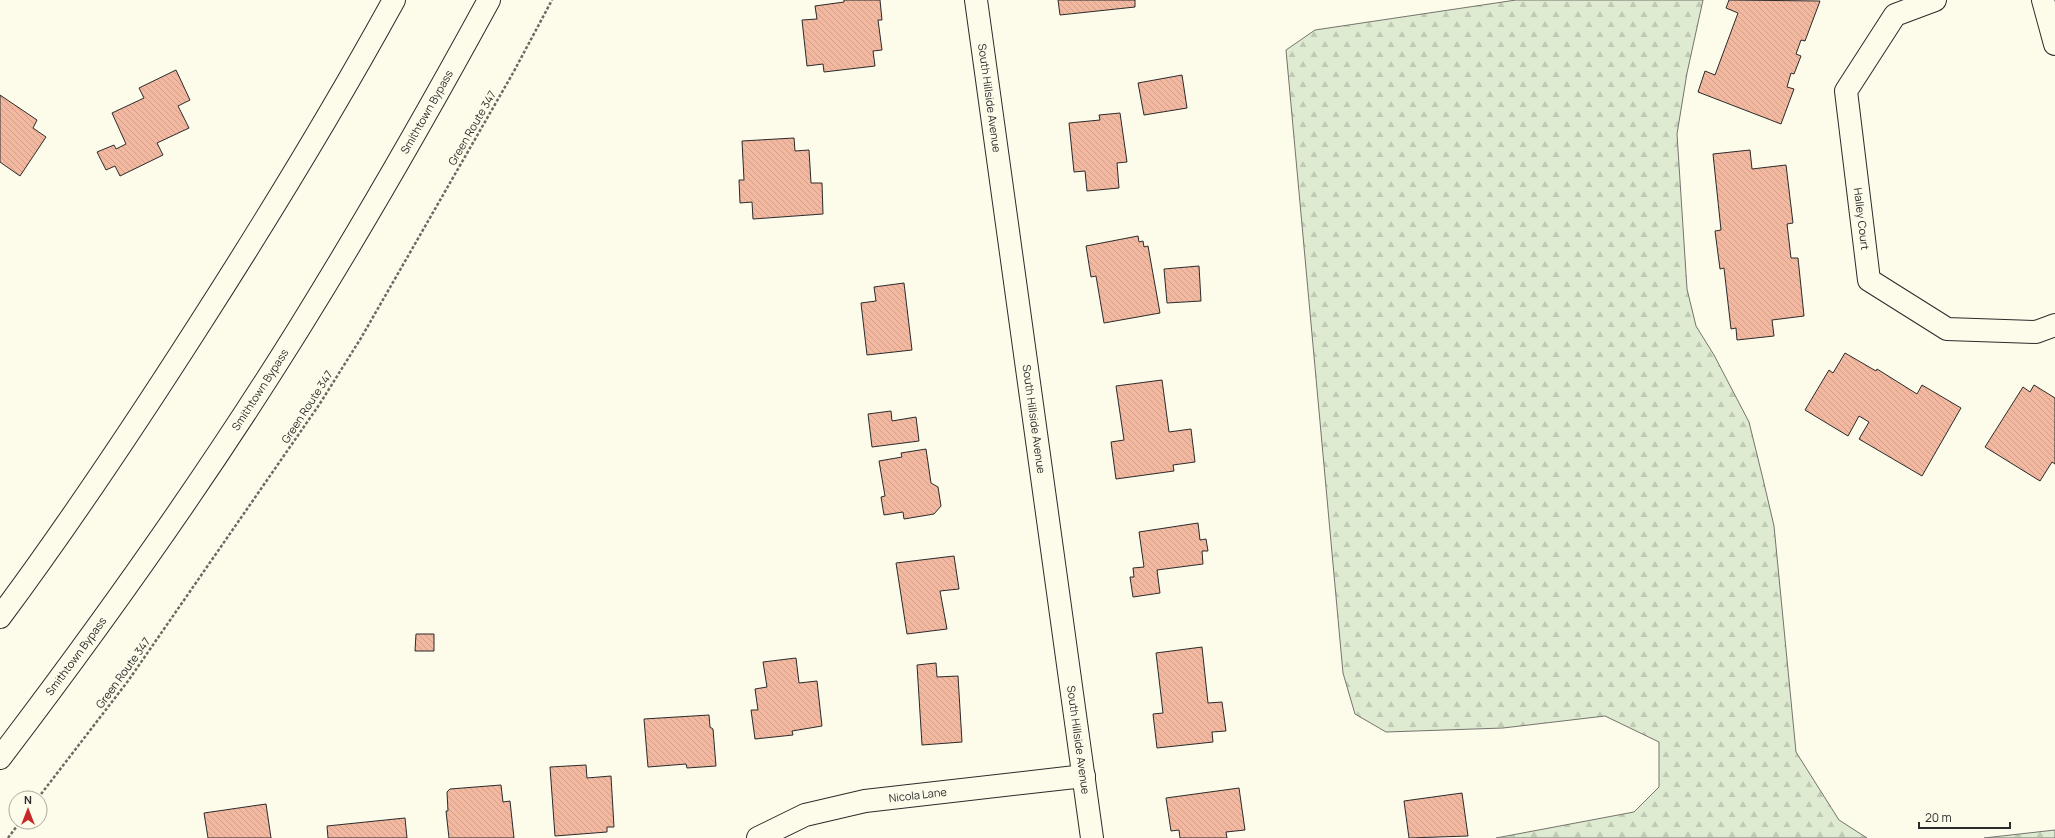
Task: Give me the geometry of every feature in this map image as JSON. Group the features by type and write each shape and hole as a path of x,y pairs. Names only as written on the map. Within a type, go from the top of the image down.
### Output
{"main road":[{"path":"0,618 9,595 107,466 230,277 334,106 394,0"},
{"name":"Smithtown Bypass","path":"0,758 47,697 175,518 298,331 412,139 489,0"},
{"name":"South Hillside Avenue","path":"976,0 1092,838"},
{"name":"Halley Court","path":"1935,0 1895,15 1846,91 1869,280 1947,329 2036,332 2055,325"},
{"path":"2043,0 2055,44"},
{"name":"Nicola Lane","path":"758,838 805,815 865,801 1084,776"}],"path":[{"name":"Green Route 347","path":"44,790 128,681 319,405 361,338 513,73 552,0"}],"green space":[{"path":"1516,0 1703,0 1687,73 1677,134 1687,289 1696,326 1714,355 1749,422 1763,479 1774,526 1796,752 1839,820 1867,838 1496,838 1634,812 1659,787 1659,742 1605,716 1503,728 1386,732 1355,714 1343,673 1286,50 1315,30"},
{"path":"2055,830 2055,838 1984,838"}],"building":[{"path":"844,0 880,0 882,20 878,20 882,50 873,51 875,66 824,72 823,64 807,66 802,20 817,19 815,6 844,2"},
{"path":"1058,0 1135,0 1135,7 1060,15"},
{"path":"1729,0 1820,1 1805,41 1801,40 1796,54 1801,56 1794,74 1791,73 1787,87 1794,89 1781,124 1698,92 1705,71 1715,75 1738,13 1726,8"},
{"path":"176,70 190,100 178,106 189,128 157,143 163,155 120,176 115,166 106,170 97,152 114,145 116,149 126,144 112,113 144,98 139,88"},
{"path":"1182,75 1187,108 1144,115 1138,83"},
{"path":"0,95 37,120 33,128 46,137 20,176 0,162"},
{"path":"1120,113 1127,162 1117,163 1119,188 1087,191 1085,171 1074,172 1069,123 1100,120 1099,115"},
{"path":"794,138 795,151 809,150 811,183 822,183 823,214 753,219 752,202 740,203 739,180 744,180 742,141"},
{"path":"1750,150 1752,169 1786,165 1793,223 1787,224 1791,258 1798,258 1804,316 1772,320 1774,336 1737,340 1736,328 1731,329 1724,268 1720,269 1715,231 1721,230 1713,154"},
{"path":"1138,236 1139,242 1143,241 1144,247 1148,246 1160,313 1104,323 1096,276 1091,277 1086,246"},
{"path":"1199,266 1201,301 1167,303 1164,269"},
{"path":"904,283 912,350 867,355 861,303 876,301 874,287"},
{"path":"1845,353 1876,371 1877,369 1917,394 1922,385 1961,408 1922,476 1859,439 1869,422 1859,416 1848,436 1805,410 1829,370 1833,373"},
{"path":"1162,380 1169,432 1191,429 1195,462 1173,465 1174,471 1116,479 1111,442 1124,440 1116,386"},
{"path":"2034,385 2055,398 2055,464 2052,462 2040,481 1985,447 2023,387 2030,392"},
{"path":"891,411 892,421 916,417 919,441 872,447 868,414"},
{"path":"926,449 931,483 938,487 941,506 934,514 904,519 903,512 884,515 881,497 885,496 879,461 902,457 901,453"},
{"path":"1198,523 1200,540 1206,539 1208,551 1202,551 1203,564 1157,570 1160,593 1133,597 1130,577 1134,577 1133,568 1144,567 1139,532"},
{"path":"954,556 959,589 940,591 947,629 907,634 896,563"},
{"path":"416,634 434,634 434,651 415,651"},
{"path":"1202,647 1208,703 1222,702 1226,731 1212,732 1213,742 1157,748 1153,714 1163,713 1156,653"},
{"path":"796,658 799,683 817,681 822,726 792,731 793,735 755,739 751,710 758,710 755,689 767,687 763,662"},
{"path":"936,663 937,677 958,676 962,742 922,745 917,665"},
{"path":"709,715 710,727 713,729 716,766 687,768 686,764 648,767 644,719"},
{"path":"586,765 587,778 611,776 614,827 607,827 607,832 555,836 550,767"},
{"path":"501,785 503,802 510,801 514,838 449,838 446,811 448,811 447,792 450,789"},
{"path":"1239,788 1245,830 1226,832 1227,838 1180,838 1179,830 1171,831 1166,798"},
{"path":"1462,793 1468,836 1409,838 1404,801"},
{"path":"266,804 271,838 208,838 204,813"},
{"path":"405,818 407,838 328,838 327,826"}]}
